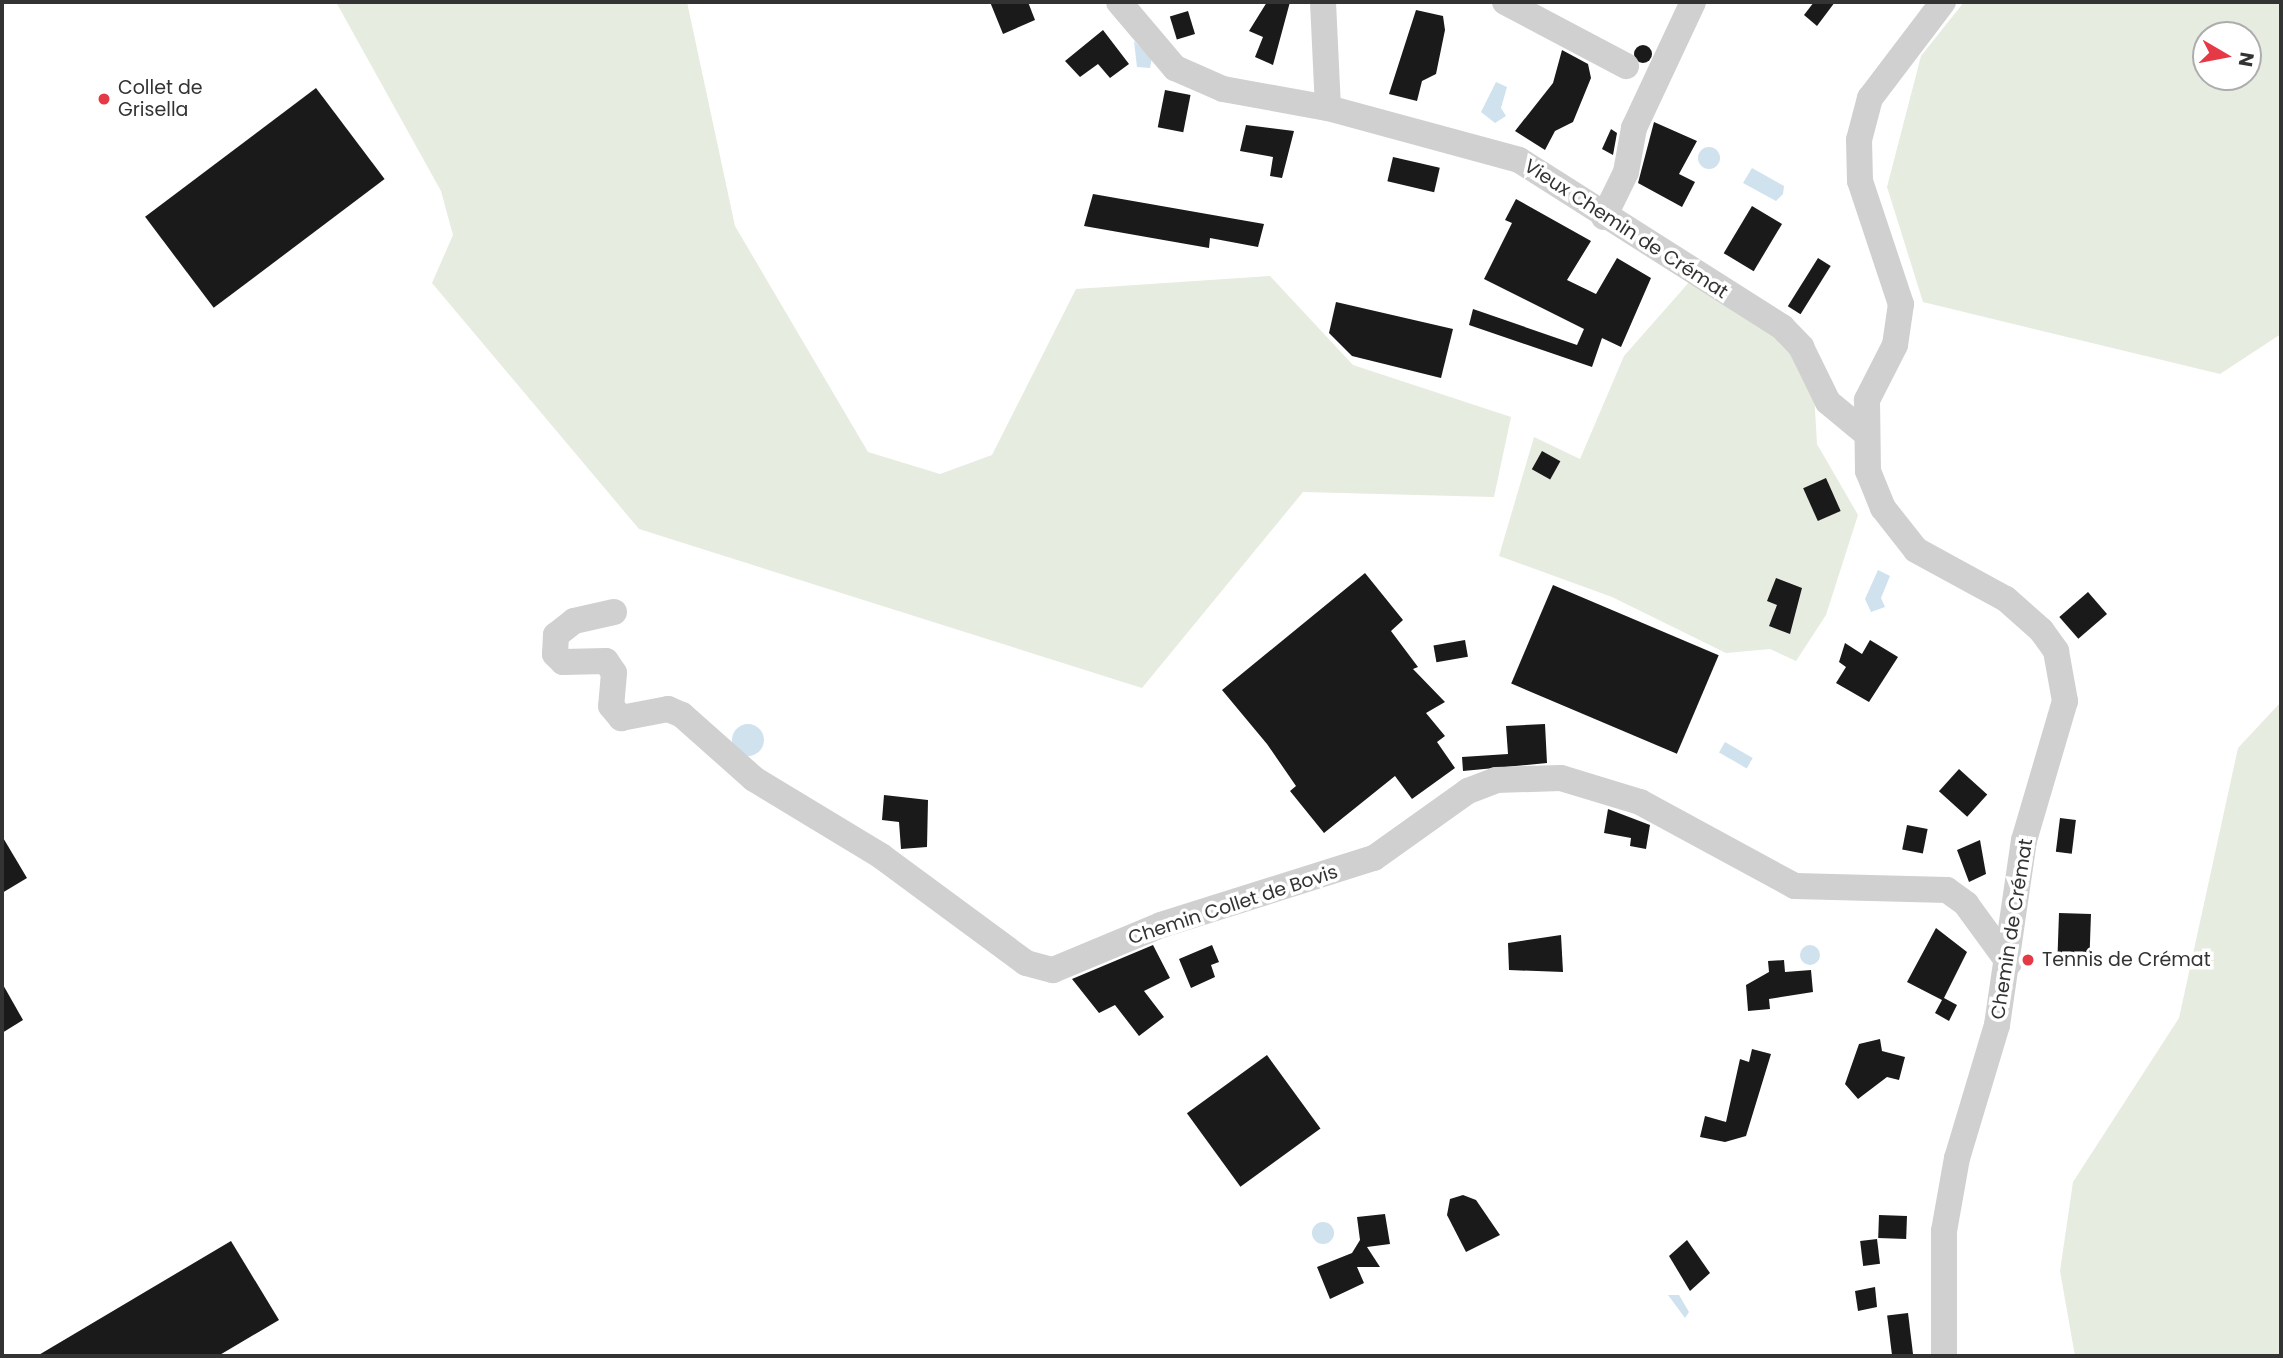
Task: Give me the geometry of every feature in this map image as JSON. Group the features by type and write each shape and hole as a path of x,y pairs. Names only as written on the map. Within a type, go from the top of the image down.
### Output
{"street":[{"name":"Vieux Chemin de Crémat","path":"1119,2 1175,68 1223,89 1328,108 1520,160 1604,217 1782,327 1801,347 1828,402 1863,431"},
{"path":"1323,2 1328,108"},
{"path":"1505,2 1626,66"},
{"path":"1604,217 1626,172 1633,128 1693,2"},
{"name":"Chemin de Crémat","path":"1943,2 1870,98 1861,127 1860,181 1901,304 1895,345 1867,400 1863,431 1868,471 1896,528 1938,566 2026,613 2056,651 2062,675 2059,733 2024,840 2010,963 1944,1231 1944,1356"},
{"name":"Chemin Collet de Bovis","path":"614,612 574,621 556,635 555,654 563,662 606,661 614,673 611,706 621,718 668,709 682,715 754,779 881,856 1026,963 1053,970 1161,925 1374,858 1468,791 1496,780 1561,778 1640,802 1795,886 1947,890 1966,904 2010,963"}],"shaded area":[{"path":"336,2 687,2 735,226 868,452 940,474 992,455 1076,289 1270,276 1353,365 1511,417 1494,497 1303,492 1142,688 639,529 432,283 453,235 441,191"},
{"path":"1964,2 2281,2 2281,334 2220,374 1923,302 1887,187 1921,56"},
{"path":"1691,280 1770,331 1792,356 1814,392 1817,444 1858,515 1826,615 1796,661 1770,649 1726,653 1612,597 1499,556 1534,437 1580,459 1624,356"},
{"path":"2281,702 2281,1356 2075,1356 2060,1271 2073,1182 2179,1018 2238,748"}],"water":[{"path":"1134,41 1152,58 1150,68 1137,67"},
{"path":"1496,82 1507,87 1501,108 1506,116 1495,123 1481,112"},
{"path":"1709,147 1717,150 1720,158 1717,166 1709,169 1701,166 1698,158 1701,150"},
{"path":"1752,168 1784,186 1783,194 1776,201 1743,183"},
{"path":"1878,570 1890,576 1881,598 1885,607 1871,612 1865,599"},
{"path":"748,724 759,729 764,740 759,751 748,756 737,751 732,740 737,729"},
{"path":"1725,742 1753,758 1747,768 1719,752"},
{"path":"1810,945 1817,948 1820,955 1817,962 1810,965 1803,962 1800,955 1803,948"},
{"path":"1323,1222 1331,1225 1334,1233 1331,1241 1323,1244 1315,1241 1312,1233 1315,1225"},
{"path":"1668,1295 1679,1295 1689,1312 1685,1318"}],"building":[{"path":"990,2 1028,2 1035,20 1003,34"},
{"path":"1267,2 1290,2 1273,65 1255,57 1263,37 1249,31"},
{"path":"1814,2 1835,2 1817,26 1804,15"},
{"path":"1416,10 1443,16 1445,30 1436,74 1422,81 1417,101 1389,94"},
{"path":"1188,11 1195,34 1177,40 1170,17"},
{"path":"1103,30 1129,64 1110,78 1098,64 1080,77 1065,61"},
{"path":"1643,45 1649,48 1652,54 1649,60 1643,63 1637,60 1634,54 1637,48"},
{"path":"1562,50 1588,64 1591,78 1573,122 1555,131 1545,150 1515,131 1553,83"},
{"path":"316,88 385,179 214,308 145,217"},
{"path":"1165,90 1191,95 1183,132 1158,127"},
{"path":"1654,122 1697,141 1679,174 1695,182 1682,207 1638,183"},
{"path":"1246,125 1294,131 1282,178 1270,176 1273,157 1240,151"},
{"path":"1611,129 1617,133 1613,155 1602,149"},
{"path":"1393,157 1440,168 1434,192 1387,181"},
{"path":"1093,194 1264,224 1258,247 1210,238 1209,248 1084,226"},
{"path":"1516,199 1591,241 1567,280 1596,294 1617,258 1651,278 1621,347 1602,338 1592,367 1469,325 1473,309 1577,345 1584,329 1484,279 1512,223 1505,220"},
{"path":"1752,206 1782,224 1754,271 1724,253"},
{"path":"1818,258 1831,266 1801,314 1788,306"},
{"path":"1336,302 1453,329 1441,378 1352,356 1329,333"},
{"path":"1542,451 1560,461 1550,480 1532,469"},
{"path":"1826,478 1841,511 1818,521 1803,488"},
{"path":"1365,573 1403,620 1391,631 1418,667 1413,669 1445,702 1426,713 1445,736 1437,742 1455,768 1412,799 1395,776 1324,833 1290,791 1296,786 1267,744 1222,690"},
{"path":"1776,578 1802,588 1790,634 1769,626 1777,605 1767,601"},
{"path":"1553,585 1719,655 1677,754 1511,683"},
{"path":"2088,592 2107,614 2078,639 2059,617"},
{"path":"1465,640 1468,657 1436,662 1433,646"},
{"path":"1870,640 1898,657 1869,702 1836,683 1846,667 1839,662 1845,643 1862,654"},
{"path":"1545,724 1547,763 1463,771 1462,757 1508,754 1506,726"},
{"path":"1959,769 1987,794 1967,817 1939,791"},
{"path":"884,795 928,800 927,847 901,849 899,822 882,820"},
{"path":"1608,809 1650,825 1646,849 1630,846 1631,838 1604,833"},
{"path":"2060,818 2076,820 2072,854 2056,852"},
{"path":"1907,825 1928,829 1923,854 1902,850"},
{"path":"2,836 27,878 2,893"},
{"path":"1980,840 1986,874 1969,882 1957,850"},
{"path":"2059,913 2091,914 2089,964 2057,963"},
{"path":"1936,928 1967,952 1944,998 1957,1005 1949,1021 1935,1013 1942,1000 1907,982"},
{"path":"1561,935 1563,972 1509,970 1508,943"},
{"path":"1153,945 1170,978 1144,991 1164,1017 1139,1036 1115,1005 1099,1013 1072,979"},
{"path":"1212,945 1219,962 1211,965 1215,977 1191,988 1179,959"},
{"path":"1784,960 1785,972 1811,970 1813,992 1769,999 1770,1009 1748,1011 1746,985 1769,972 1768,961"},
{"path":"2,983 23,1020 2,1033"},
{"path":"1880,1039 1882,1051 1905,1057 1899,1080 1887,1077 1858,1099 1845,1084 1859,1044"},
{"path":"1752,1049 1771,1054 1746,1136 1725,1142 1700,1137 1705,1116 1726,1122 1740,1059 1749,1062"},
{"path":"1267,1055 1320,1129 1240,1187 1187,1113"},
{"path":"1463,1195 1476,1200 1500,1235 1466,1252 1447,1215 1450,1199"},
{"path":"1385,1214 1390,1244 1367,1247 1380,1267 1357,1267 1364,1283 1330,1299 1317,1267 1352,1253 1360,1240 1357,1217"},
{"path":"1879,1215 1907,1216 1906,1239 1878,1238"},
{"path":"1877,1239 1880,1264 1863,1266 1860,1241"},
{"path":"1687,1240 1710,1273 1690,1291 1669,1256"},
{"path":"231,1241 279,1320 218,1356 37,1356"},
{"path":"1875,1287 1877,1307 1858,1311 1855,1291"},
{"path":"1908,1313 1913,1356 1892,1356 1887,1316"}],"place":[{"name":"Collet de Grisella","path":"104,99"},
{"name":"Tennis de Crémat","path":"2028,960"}]}
